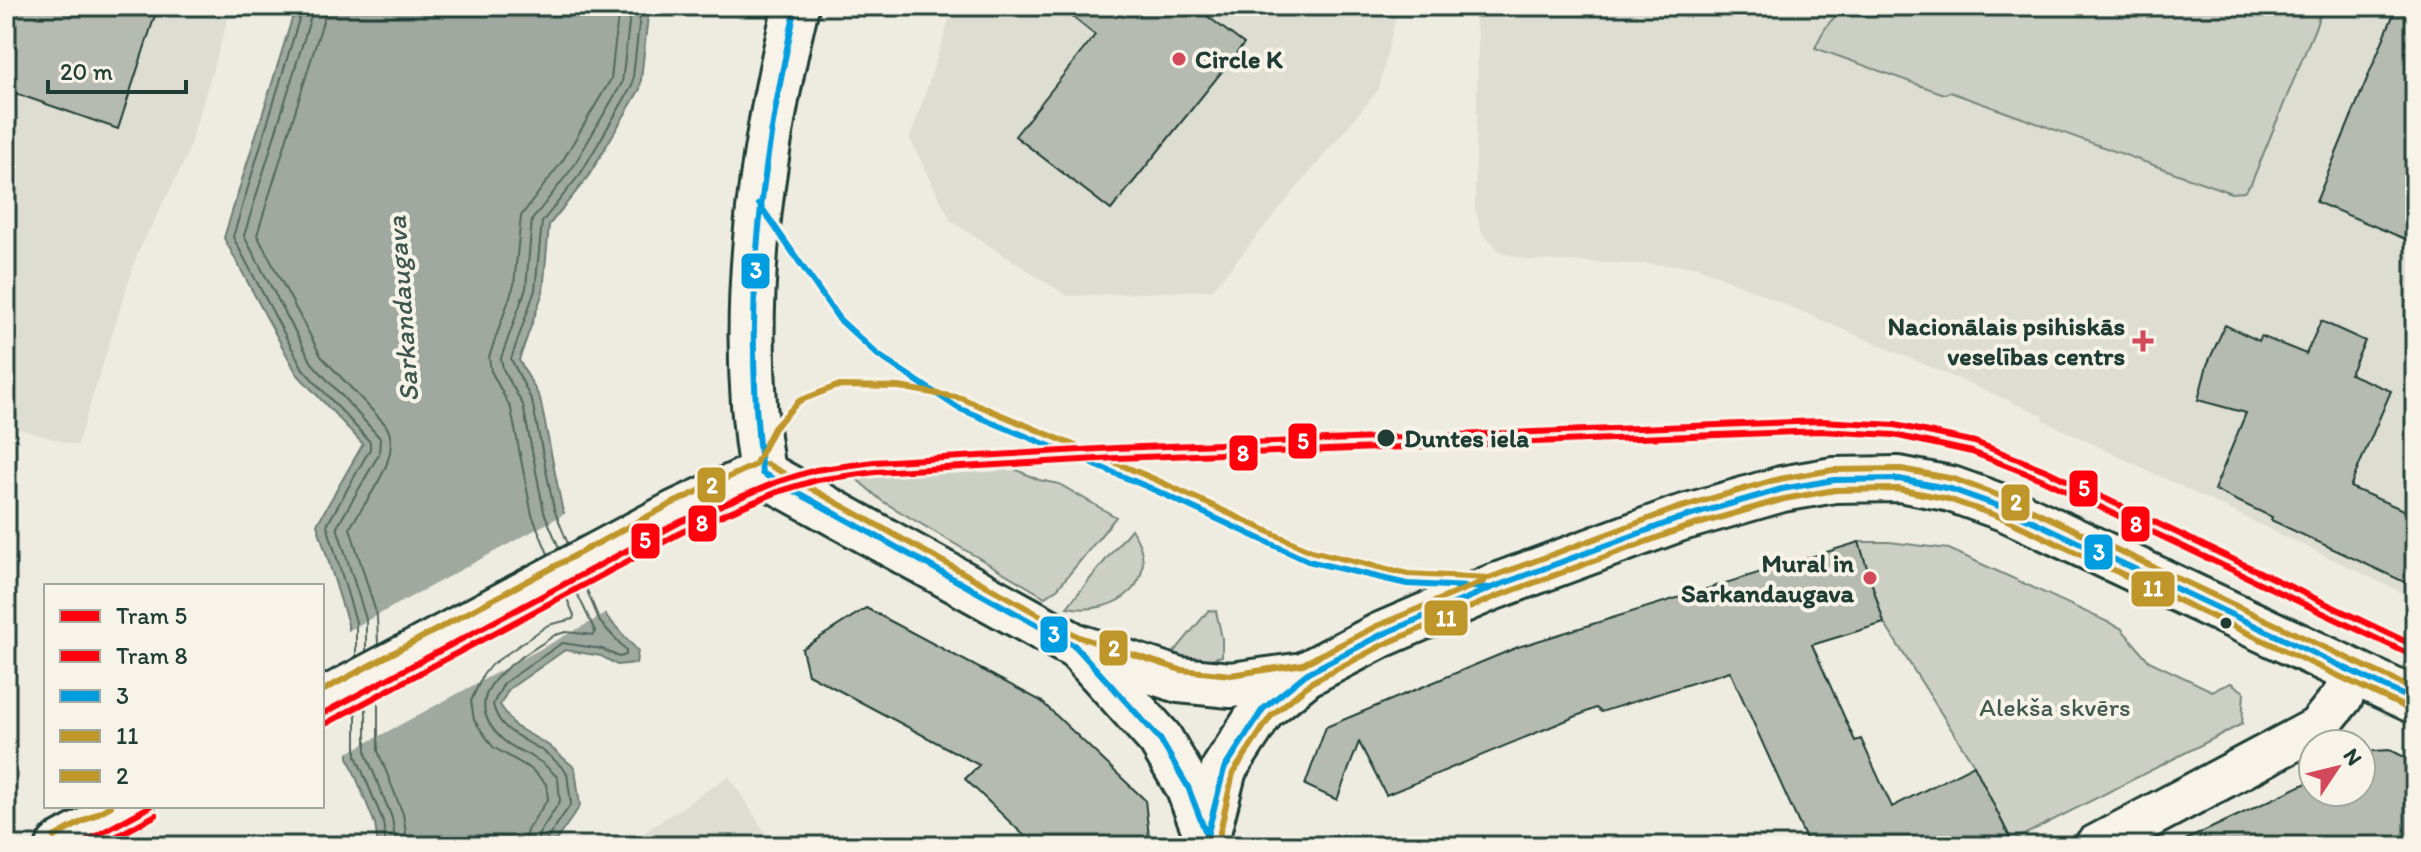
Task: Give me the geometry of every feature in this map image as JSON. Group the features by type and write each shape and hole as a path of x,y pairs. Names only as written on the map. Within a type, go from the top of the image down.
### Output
{"main road":[{"path":"762,473 753,396 753,313 759,204 774,96 796,6"},
{"path":"324,701 676,513 762,473"},
{"path":"762,473 1075,646 1179,680 1231,685 1306,674"},
{"path":"1207,841 1224,769 1242,738 1263,709 1306,674 1381,635 1491,588 1678,519 1782,489 1834,480 1899,479 1951,489 2007,509 2415,701"},
{"path":"1075,646 1160,739 1188,787 1207,841"},
{"path":"59,846 128,808"}],"street":[{"path":"2095,846 2317,728 2343,696 2352,672"}],"shaded area":[{"path":"6,6 232,6 186,158 138,252 77,446 6,425"},
{"name":"Circle K","path":"954,6 1398,6 1379,89 1212,290 1067,296 951,221 910,139"},
{"name":"Nacionālais psihiskās veselības centrs","path":"1473,6 2415,6 2415,599 2043,420 2044,416 1696,266 1530,260 1502,253 1482,233 1475,208 1478,39"},
{"path":"729,776 774,846 626,846 630,842"}],"green space":[{"path":"1852,6 2324,6 2251,184 2244,192 2231,193 1950,92 1944,94 1815,48 1833,19"},
{"path":"1010,467 1039,480 1059,484 1116,517 1058,588 1045,597 882,501 853,476"},
{"path":"1131,529 1140,547 1143,564 1139,579 1131,591 1103,606 1086,609 1067,607"},
{"name":"Alekša skvērs","path":"1859,542 1949,549 2121,628 2149,661 2212,691 2231,683 2244,692 2242,724 2012,841 1974,765 1884,623"},
{"path":"1209,610 1216,611 1222,656 1203,661 1175,656 1175,651"}],"water":[{"name":"Sarkandaugava","path":"296,6 649,6 640,89 588,177 549,225 543,292 519,360 540,398 562,508 607,617 638,651 636,663 617,665 601,656 565,650 509,689 500,705 515,726 548,745 575,768 580,806 552,846 378,846 375,824 348,757 348,624 317,524 363,444 297,374 224,238"}],"pier":[{"path":"568,512 609,612 344,755 344,633"}],"building":[{"path":"6,6 158,6 118,129 6,90"},
{"path":"1059,6 1194,6 1244,44 1111,210 1015,136 1095,35"},
{"path":"2397,6 2415,6 2415,243 2316,202"},
{"path":"2321,321 2365,341 2350,374 2391,391 2350,487 2415,515 2415,587 2214,490 2246,413 2198,400 2207,365 2225,325 2259,341 2261,336 2306,354"},
{"path":"1859,542 1884,623 1812,645 1855,741 1861,739 1892,807 1974,765 2014,846 1809,846 1730,671 1601,712 1596,708 1386,795 1359,742 1337,800 1305,785 1326,727 1518,647"},
{"path":"866,608 1041,701 1145,800 1150,846 1035,846 965,779 979,765 808,674 802,649"},
{"path":"2390,750 2415,762 2415,846 2173,846 2297,788 2297,808 2377,808 2377,751"}],"tram line":[{"name":"5","path":"324,713 680,522 777,482 815,470 874,462 1116,448 1821,421 1895,425 1975,442 2045,470 2415,646"},
{"name":"8","path":"327,723 684,531 780,491 817,480 875,472 1116,458 1821,431 1894,435 1972,452 2041,479 2411,655"},
{"name":"5","path":"78,846 147,808"},
{"name":"8","path":"99,846 156,815"}],"transit line":[{"name":"3","path":"796,6 773,124 758,238 754,353 762,473 1075,646 1160,739 1188,787 1207,836 1207,846"},
{"name":"3","path":"759,204 839,319 878,355 958,408 1148,487 1308,561 1407,584 1491,588"},
{"name":"2","path":"324,690 671,504 755,465 774,428 799,401 837,386 899,387 961,398 1152,478 1311,551 1408,574 1489,578 1675,509 1779,479 1833,470 1901,469 1954,479 2011,500 2415,690"},
{"name":"2","path":"767,464 1079,637 1181,670 1231,675 1303,664 1377,626 1484,581"},
{"name":"3","path":"1207,846 1224,769 1263,709 1306,674 1381,635 1491,588 1678,519 1782,489 1834,480 1899,479 1951,489 2007,509 2415,701"},
{"name":"11","path":"1217,846 1233,773 1271,716 1312,682 1385,644 1495,597 1681,529 1784,499 1835,490 1898,489 1948,499 2003,518 2411,710"},
{"name":"2","path":"54,837 107,808"}],"place":[{"name":"Circle K","path":"1179,59"},
{"name":"Nacionālais psihiskās veselības centrs","path":"2143,341"},
{"name":"Duntes iela","path":"1386,438"},
{"name":"Mural in Sarkandaugava","path":"1870,578"}]}
